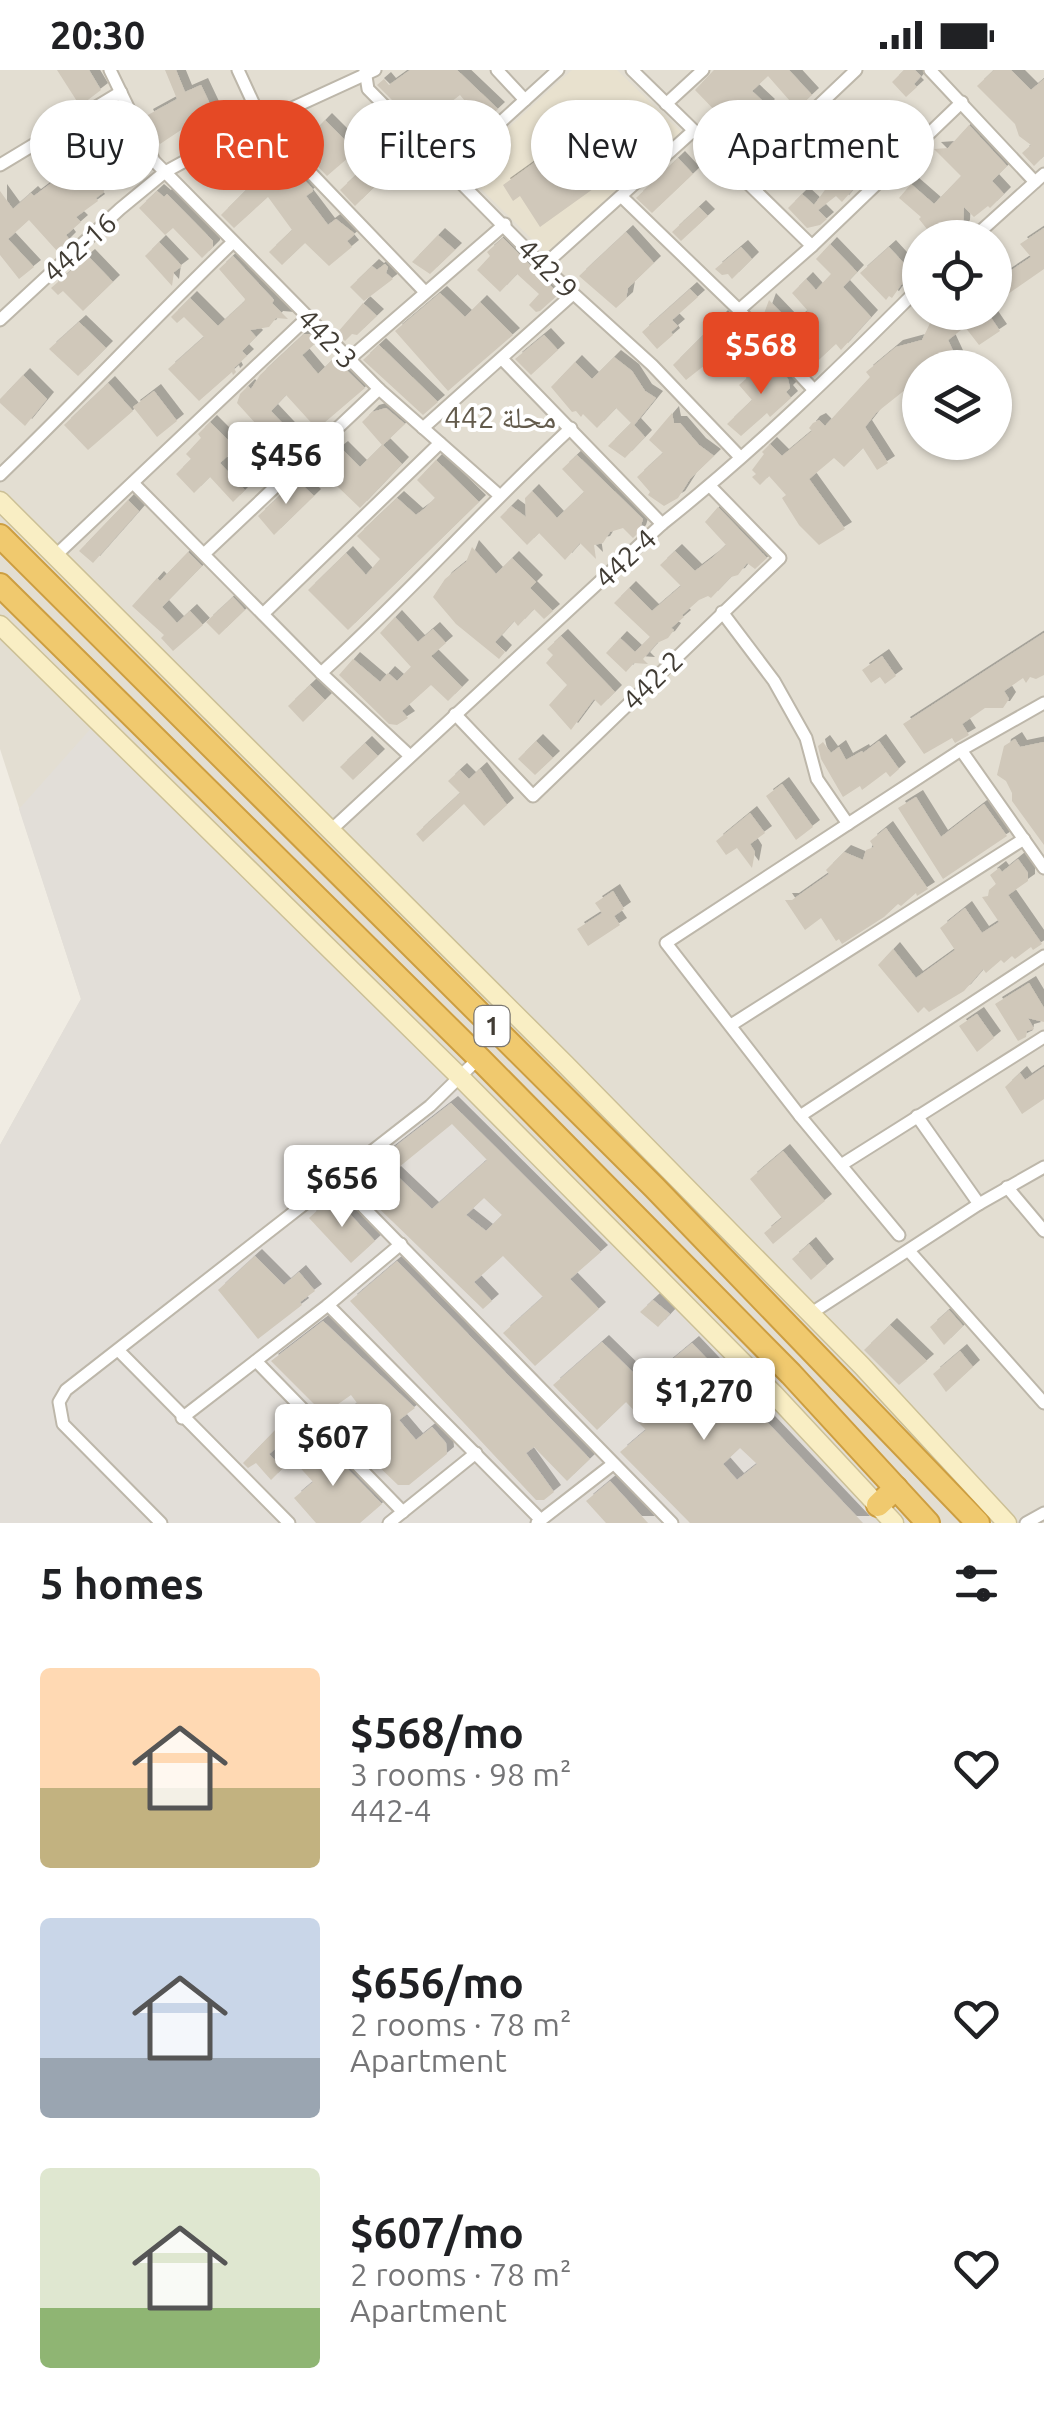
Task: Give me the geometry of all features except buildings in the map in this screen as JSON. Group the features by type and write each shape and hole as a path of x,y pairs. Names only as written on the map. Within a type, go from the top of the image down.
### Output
{"highway":[{"name":"1","path":"0,536 547,1081 662,1179 817,1353 951,1478 978,1523"},
{"name":"1","path":"0,585 479,1058 790,1374 928,1523"},
{"path":"547,1081 565,1064"},
{"path":"790,1374 817,1353"},
{"path":"878,1505 896,1488"}],"main road":[{"path":"0,501 565,1064 662,1179 810,1314 951,1478 1007,1523"},
{"path":"0,625 774,1393 894,1523"}],"street":[{"name":"442-3","path":"110,70 154,161 379,390 498,495"},
{"path":"238,70 252,100"},
{"path":"497,70 525,100"},
{"path":"511,113 558,70"},
{"path":"632,70 662,100"},
{"path":"670,100 703,70"},
{"path":"824,100 856,70"},
{"path":"930,70 1040,178 994,220"},
{"name":"442-16","path":"308,100 369,71"},
{"name":"442-9","path":"369,71 368,89 379,100"},
{"path":"0,165 122,92"},
{"path":"739,310 962,102"},
{"path":"543,266 693,131 673,111"},
{"name":"442-16","path":"0,320 120,209 179,165"},
{"path":"324,187 425,292"},
{"name":"442-9","path":"470,190 543,266 652,365 740,457"},
{"path":"756,190 812,246"},
{"path":"622,196 813,389"},
{"path":"348,359 505,224"},
{"path":"0,474 232,243"},
{"path":"423,428 573,294"},
{"name":"442-4","path":"331,830 662,524 710,486 844,363 902,305"},
{"path":"55,556 308,317"},
{"path":"503,360 662,524"},
{"path":"204,554 379,390"},
{"path":"322,673 368,632 498,495 571,428"},
{"path":"264,614 440,444"},
{"path":"132,482 410,756"},
{"name":"442-2","path":"456,714 533,796 780,558 710,486"},
{"path":"722,612 774,681 806,738 817,779 848,824"},
{"path":"898,1235 666,943 962,750 1044,703"},
{"path":"962,750 1044,868"},
{"path":"731,1026 1024,839"},
{"path":"800,1116 1044,956"},
{"path":"841,1165 1044,1036"},
{"path":"161,1523 63,1424 59,1402 66,1390 430,1106 479,1058"},
{"path":"916,1116 979,1204"},
{"path":"810,1314 979,1204 1044,1167"},
{"path":"335,1178 672,1523"},
{"path":"1007,1187 1044,1231"},
{"path":"182,1418 328,1306 401,1244"},
{"path":"910,1251 1044,1403"},
{"path":"328,1306 476,1453 539,1522 613,1464"},
{"path":"119,1351 289,1523"},
{"path":"256,1361 403,1512"},
{"path":"389,1523 476,1453"},
{"path":"1026,1523 1044,1513"}],"shaded area":[{"path":"0,70 1044,70 1044,1523 0,1523 0,1145 81,999 0,749"},
{"path":"572,70 617,70 648,100 539,100"},
{"path":"531,107 531,190 616,190 546,253 482,190 511,190 511,125"},
{"path":"102,716 435,1041 909,1523 0,1523 0,1145 81,999 19,809"}],"district":[{"name":"محلة 442","path":"500,417"}]}
